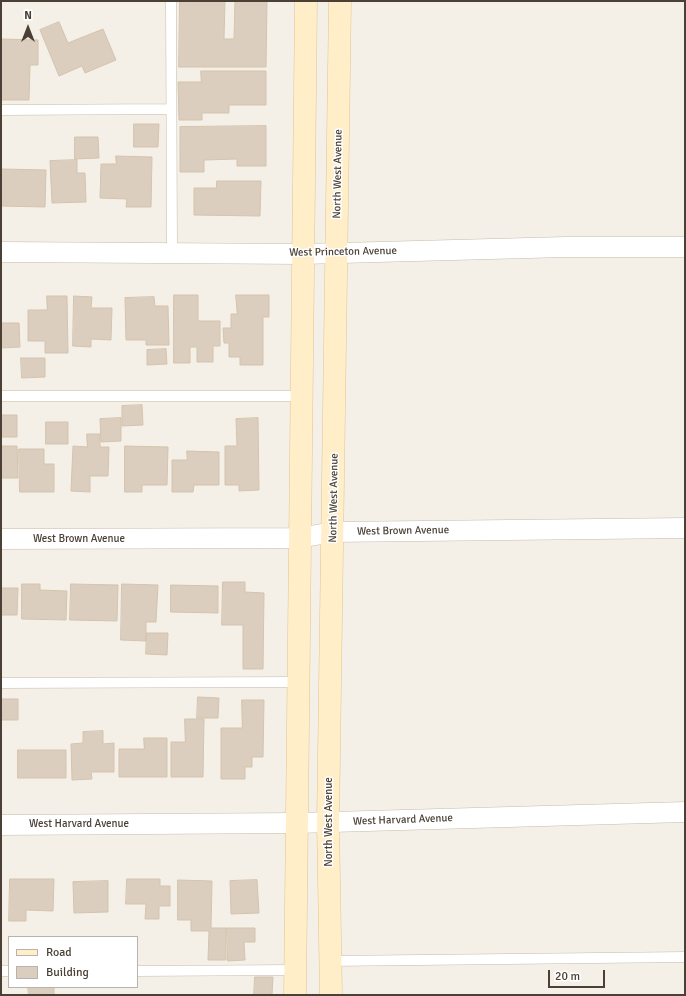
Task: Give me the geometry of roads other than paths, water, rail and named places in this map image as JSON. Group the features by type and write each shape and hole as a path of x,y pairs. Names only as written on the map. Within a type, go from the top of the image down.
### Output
{"main road":[{"path":"295,995 306,1"},
{"name":"North West Avenue","path":"331,995 328,822 340,1"}],"street":[{"name":"West Princeton Avenue","path":"1,252 303,254 566,247 685,246"},
{"name":"West Brown Avenue","path":"1,539 299,538 333,532 685,528"},
{"name":"West Harvard Avenue","path":"1,825 297,823 685,812"}],"lane":[{"path":"171,1 172,252"},
{"path":"1,110 171,109"},
{"path":"1,396 302,396"},
{"path":"1,683 299,682"},
{"path":"330,961 685,957"},
{"path":"138,971 295,970"}]}
